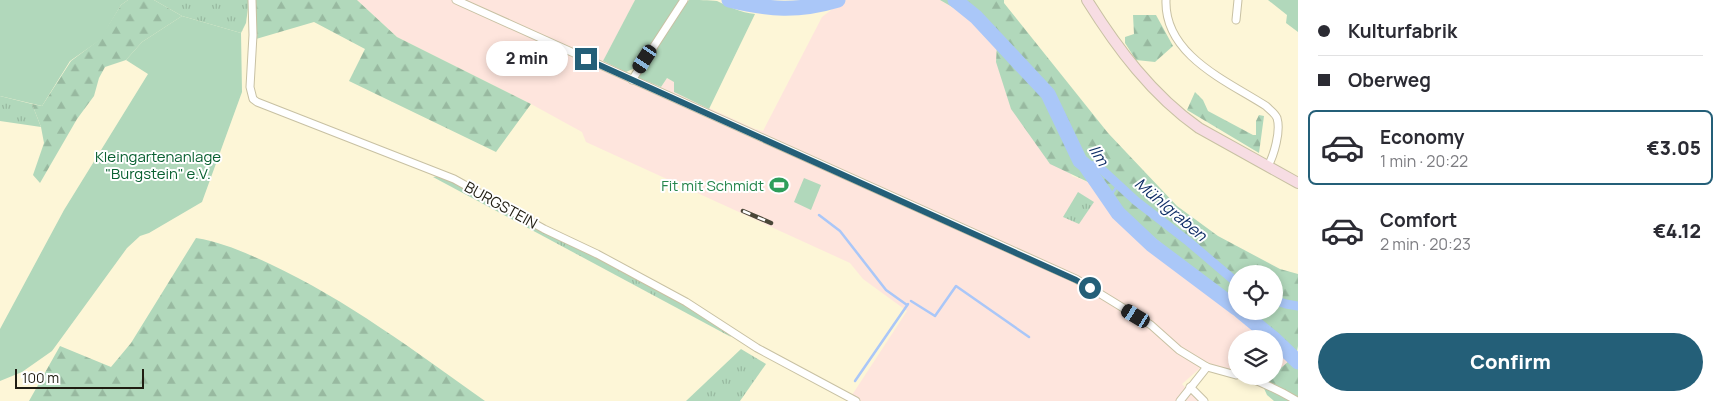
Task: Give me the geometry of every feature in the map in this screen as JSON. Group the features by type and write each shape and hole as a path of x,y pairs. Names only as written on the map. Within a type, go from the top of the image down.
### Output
{"main road":[{"path":"1087,0 1114,41 1152,87 1170,105 1199,128 1298,183"}],"street":[{"name":"BURGSTEIN","path":"252,0 253,35 250,87 253,98 257,102 454,179 686,302 757,348 856,401"},
{"path":"456,0 1076,280 1151,324 1179,350 1208,367 1228,373"},
{"path":"632,80 684,0"},
{"path":"1166,0 1168,22 1181,45 1208,70 1266,106 1277,118 1276,144 1268,166"},
{"path":"1236,20 1238,0"},
{"path":"1180,401 1208,367"},
{"path":"1268,385 1297,401"},
{"path":"1190,387 1204,401"}],"shaded area":[{"path":"357,0 635,0 604,61 661,87 667,78 675,82 674,92 763,131 822,17 844,0 940,0 973,19 997,44 996,62 1072,176 1088,182 1226,296 1228,298 1228,320 1251,320 1260,330 1228,330 1228,371 1207,362 1182,384 1199,401 861,401 852,395 907,311 863,279 850,263 586,142 582,132 531,104 397,37"},
{"path":"1283,352 1291,360 1283,367"}],"green space":[{"path":"0,0 128,0 121,5 100,40 70,61 42,106 0,96"},
{"path":"128,0 154,0 182,16 142,42 126,60 105,67 99,78 94,96 77,119 40,183 33,175 44,143 41,127 32,104 42,106 71,61 99,40 121,5"},
{"path":"154,0 249,0 246,23 241,33 182,16"},
{"path":"256,0 357,0 397,37 531,104 496,152 349,81 365,49 314,22 256,39"},
{"path":"635,0 680,0 635,68 626,72 603,61"},
{"path":"689,0 717,1 740,11 755,14 709,109 674,92 674,82 667,78 661,87 639,78 640,71"},
{"path":"940,0 1004,0 1004,3 1108,133 1177,206 1218,236 1272,265 1228,265 1228,299 1088,182 1050,164 1011,109 996,62 997,44 973,19"},
{"path":"1268,0 1298,0 1298,32 1286,23 1287,15"},
{"path":"1133,15 1156,15 1173,46 1155,62 1136,60 1125,43 1125,37 1134,34"},
{"name":"Kleingartenanlage \"Burgstein\" e.V.","path":"182,16 241,33 242,92 202,202 149,233 140,236 127,248 52,351 22,372 0,381 0,329 64,210 148,74 126,60 142,42"},
{"path":"1195,92 1203,100 1208,111 1253,135 1256,135 1256,121 1259,115 1264,116 1259,153 1187,110"},
{"path":"0,96 32,104 41,127 0,121"},
{"path":"441,176 655,289 714,322 731,337 433,177"},
{"path":"804,178 821,185 811,210 794,202"},
{"path":"1078,192 1094,202 1079,224 1063,217"},
{"path":"196,238 225,245 299,278 354,310 485,401 29,401 60,346 111,367 131,343"},
{"path":"1283,270 1298,274 1298,346 1296,357 1298,361 1298,401 1274,401 1267,395 1262,385 1283,385 1283,366 1290,360 1283,353 1283,330 1260,330 1251,320 1283,320"},
{"path":"741,349 766,364 740,401 686,401"}],"waterway":[{"name":"Ilm","path":"729,0 771,8 796,8 838,0"},
{"name":"Mühlgraben","path":"955,0 976,17 1048,94 1080,161 1085,165 1118,213 1152,245 1228,302"},
{"name":"Mühlgraben","path":"1085,165 1098,166 1136,201 1228,275"},
{"path":"1109,198 1118,185"},
{"path":"819,215 840,231 886,290 907,305"},
{"path":"911,301 935,316 956,286 1029,337"},
{"name":"Mühlgraben","path":"1283,303 1298,306"},
{"path":"855,381 908,304"},
{"name":"Ilm","path":"1251,320 1263,330"},
{"name":"Ilm","path":"1283,348 1298,362"}],"railway":[{"path":"743,211 771,223"}],"place":[{"name":"Fit mit Schmidt","path":"779,185"}],"route":[{"path":"586,59 1090,288"}]}
